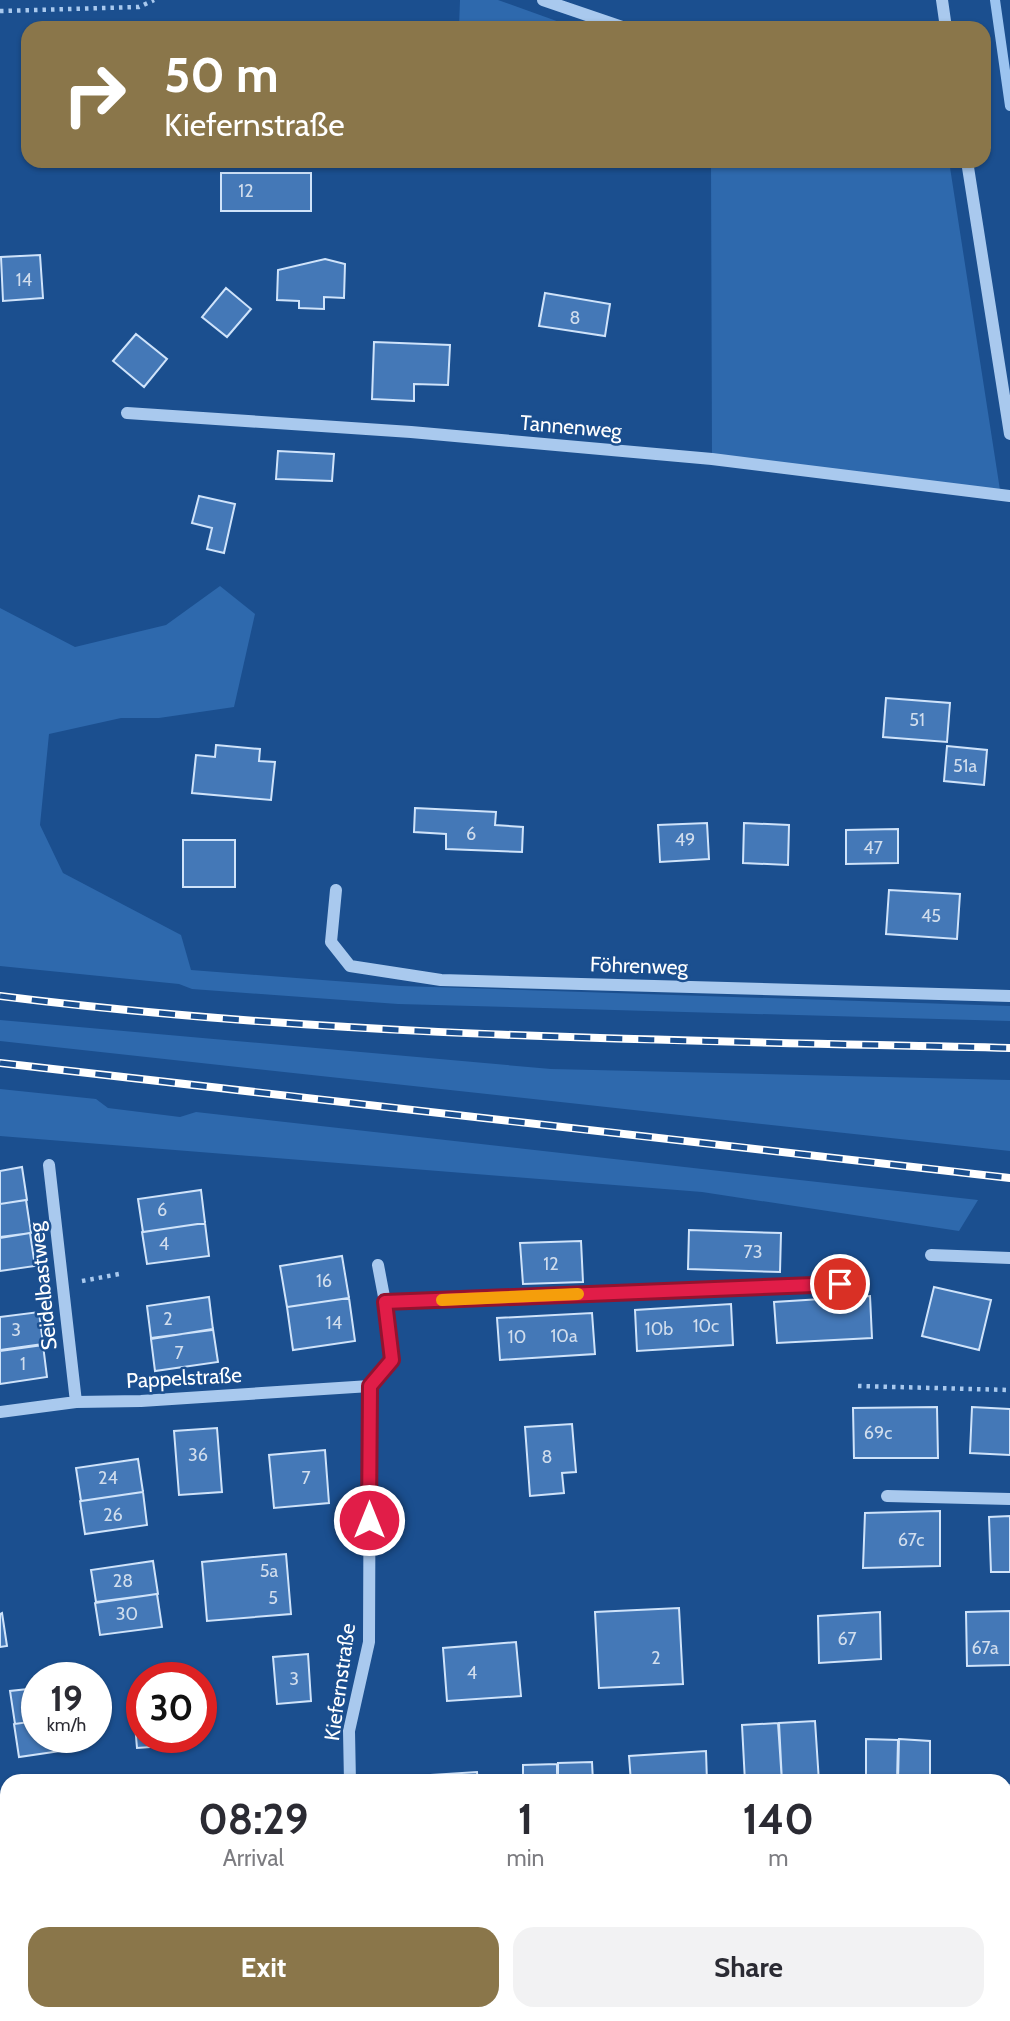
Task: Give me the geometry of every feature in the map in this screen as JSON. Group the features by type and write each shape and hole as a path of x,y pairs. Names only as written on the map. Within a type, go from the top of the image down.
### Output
{"street":[{"path":"543,0 604,21"},
{"path":"942,0 945,21"},
{"path":"968,168 1010,434"},
{"name":"Tannenweg","path":"127,413 411,432 698,458 1010,496"},
{"name":"Föhrenweg","path":"336,890 331,942 350,966 441,980 1010,996"},
{"name":"Seidelbastweg","path":"50,1165 76,1402"},
{"path":"931,1255 1010,1258"},
{"path":"370,1386 392,1360 378,1265"},
{"path":"385,1302 840,1284"},
{"name":"Pappelstraße","path":"0,1412 76,1402 141,1401 370,1386"},
{"name":"Kiefernstraße","path":"350,1774 349,1731 369,1642 370,1386"},
{"path":"887,1496 1010,1499"}],"path":[{"path":"0,11 139,7 154,0"},
{"path":"63,1285 119,1274"},
{"path":"858,1386 1010,1390"}],"shaded area":[{"path":"460,0 498,0 556,21 459,21"},
{"path":"711,168 950,168 1000,490 712,459"},
{"path":"220,586 255,614 234,707 159,718 121,718 49,734 40,825 63,873 181,935 191,970 401,986 1010,1006 1010,1021 398,1004 192,989 179,984 0,966 0,608 75,647 166,625"},
{"path":"0,1020 551,1069 1010,1080 1010,1151 0,1041"},
{"path":"0,1089 96,1099 108,1108 180,1117 196,1112 978,1200 959,1231 702,1192 0,1136"}],"building":[{"path":"221,173 311,173 311,211 221,211"},
{"path":"40,255 43,298 3,301 1,257"},
{"path":"325,259 345,264 344,298 324,297 324,309 299,308 299,301 277,300 278,270"},
{"path":"226,288 251,309 227,337 202,317"},
{"path":"545,293 610,304 605,336 539,326"},
{"path":"136,334 167,359 144,387 113,361"},
{"path":"374,342 450,345 448,385 414,384 414,401 372,399"},
{"path":"278,451 334,454 332,481 276,479"},
{"path":"199,496 235,504 224,553 207,549 212,528 192,523"},
{"path":"886,698 950,703 947,742 883,737"},
{"path":"216,745 260,749 259,761 275,762 271,800 192,793 196,755 215,757"},
{"path":"947,746 987,750 984,785 944,781"},
{"path":"415,808 496,812 495,825 523,827 522,852 446,849 446,834 414,832"},
{"path":"707,823 709,859 660,862 658,825"},
{"path":"744,823 789,825 788,865 743,863"},
{"path":"898,829 898,863 846,864 846,830"},
{"path":"183,840 235,840 235,887 183,887"},
{"path":"889,890 960,894 957,939 886,934"},
{"path":"22,1167 27,1200 0,1204 0,1171"},
{"path":"201,1190 205,1223 143,1232 138,1199"},
{"path":"26,1200 31,1233 0,1237 0,1204"},
{"path":"205,1223 209,1256 147,1264 142,1232"},
{"path":"689,1230 781,1233 780,1272 688,1269"},
{"path":"30,1233 35,1266 0,1271 0,1238"},
{"path":"581,1241 583,1282 523,1284 520,1243"},
{"path":"342,1256 349,1298 287,1307 280,1266"},
{"path":"934,1287 991,1300 979,1350 922,1336"},
{"path":"870,1296 872,1338 777,1343 774,1302"},
{"path":"209,1297 213,1330 151,1338 147,1306"},
{"path":"349,1298 355,1341 293,1350 287,1307"},
{"path":"731,1304 733,1345 637,1351 635,1310"},
{"path":"39,1312 43,1344 0,1350 0,1317"},
{"path":"592,1313 595,1354 500,1360 497,1318"},
{"path":"213,1329 218,1362 155,1371 151,1339"},
{"path":"43,1345 47,1377 0,1384 0,1351"},
{"path":"937,1407 938,1458 854,1458 853,1408"},
{"path":"972,1407 1010,1409 1010,1455 970,1453"},
{"path":"572,1424 576,1472 562,1473 564,1493 530,1496 525,1427"},
{"path":"217,1428 222,1492 179,1495 174,1431"},
{"path":"325,1450 329,1503 274,1508 269,1455"},
{"path":"138,1459 143,1492 81,1501 76,1468"},
{"path":"143,1492 147,1525 85,1534 80,1501"},
{"path":"940,1511 940,1566 863,1568 865,1513"},
{"path":"1010,1516 1010,1572 991,1572 989,1517"},
{"path":"286,1554 291,1614 207,1621 202,1562"},
{"path":"153,1561 158,1594 96,1602 91,1570"},
{"path":"157,1594 162,1627 100,1635 95,1603"},
{"path":"679,1608 683,1684 599,1688 595,1612"},
{"path":"1010,1611 1010,1665 967,1666 966,1612"},
{"path":"880,1612 881,1659 819,1663 818,1616"},
{"path":"2,1613 7,1646 0,1647 0,1614"},
{"path":"516,1642 521,1696 447,1701 443,1648"},
{"path":"308,1654 311,1701 277,1704 273,1657"},
{"path":"21,1690 21,1723 15,1724 10,1691"},
{"path":"815,1721 818,1774 782,1774 779,1723"},
{"path":"21,1723 21,1753 47,1753 19,1757 14,1724"},
{"path":"778,1723 781,1774 745,1774 742,1725"},
{"path":"866,1739 898,1740 897,1774 866,1774"},
{"path":"899,1739 930,1741 930,1774 898,1774"},
{"path":"706,1751 707,1774 630,1774 629,1756"},
{"path":"592,1762 593,1774 558,1774 558,1763"},
{"path":"557,1764 557,1774 523,1774 523,1765"},
{"path":"477,1772 477,1774 446,1774"}],"waterway":[{"path":"995,0 1010,106"}],"railway":[{"path":"0,996 126,1010 378,1029 631,1039 1010,1048"},
{"path":"0,1063 1010,1178"}],"slow traffic":[{"path":"442,1300 578,1294"}],"route":[{"path":"369,1520 370,1386 392,1360 385,1302 840,1284"}]}
